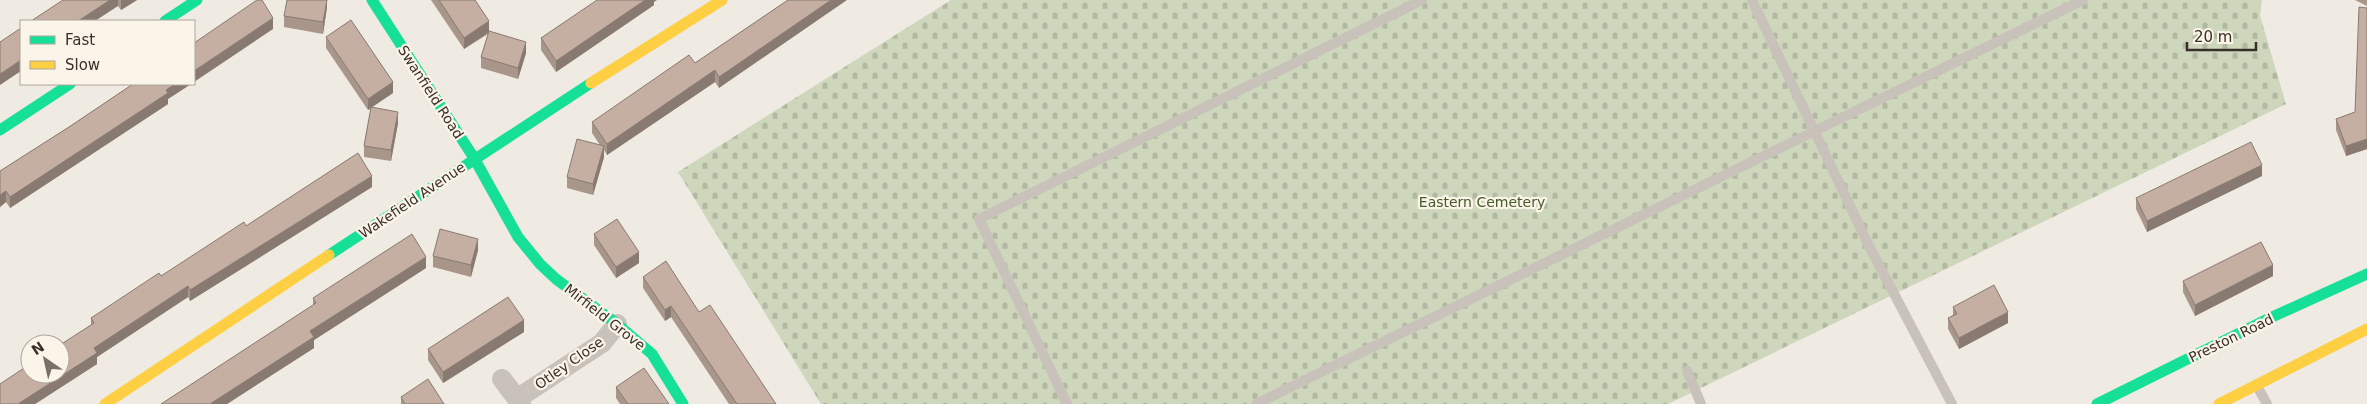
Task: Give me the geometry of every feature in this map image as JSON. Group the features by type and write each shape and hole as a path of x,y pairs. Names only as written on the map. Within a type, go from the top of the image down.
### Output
{"street":[{"path":"166,20 197,0"},
{"name":"Swanfield Road","path":"372,0 474,158 518,237"},
{"name":"Wakefield Avenue","path":"105,404 474,158 722,0"},
{"path":"0,130 68,85"},
{"name":"Mirfield Grove","path":"518,237 540,264 556,279 617,324 652,354 684,404"},
{"name":"Preston Road","path":"2097,404 2270,318 2367,274"},
{"name":"Otley Close","path":"502,379 520,401 602,343 617,324"},
{"path":"2219,404 2367,329"}],"lane":[{"path":"1067,404 979,219 1422,0"},
{"path":"1752,0 1870,248 1952,404"},
{"path":"1256,404 2083,0"},
{"path":"1687,372 1701,404"},
{"path":"2257,385 2267,404"}],"green space":[{"name":"Eastern Cemetery","path":"951,0 2262,0 2260,16 2286,104 1668,404 821,404 678,172"}],"building":[{"path":"63,0 110,0 80,20 33,20"},
{"path":"257,0 262,0 273,18 195,70 195,42"},
{"path":"287,0 327,0 323,22 284,16"},
{"path":"439,0 475,0 489,21 464,38"},
{"path":"597,0 645,0 556,61 541,38"},
{"path":"788,0 831,0 719,77 715,70 607,144 592,122 689,55 695,63"},
{"path":"2359,7 2367,8 2367,139 2346,146 2336,119 2355,112"},
{"path":"351,20 393,82 368,99 326,37"},
{"path":"20,29 20,61 0,74 0,42"},
{"path":"489,31 526,42 518,68 481,57"},
{"path":"132,85 174,85 166,90 168,93 10,197 6,191 0,195 0,171"},
{"path":"371,107 398,112 391,150 364,146"},
{"path":"577,139 604,146 593,184 567,177"},
{"path":"2251,142 2262,165 2147,221 2136,198"},
{"path":"358,153 372,176 190,290 188,286 94,348 97,353 70,370 70,339 94,323 91,318 159,273 161,276 244,222 246,226"},
{"path":"617,219 639,252 616,267 594,234"},
{"path":"440,229 478,239 471,265 433,256"},
{"path":"412,234 426,257 310,331 314,337 210,404 161,404 316,303 313,298"},
{"path":"2261,242 2273,265 2195,305 2183,281"},
{"path":"666,261 699,312 710,305 776,404 737,404 671,306 665,310 643,277"},
{"path":"1994,285 2008,312 1959,338 1948,318 1957,314 1953,307"},
{"path":"508,297 524,320 443,372 428,349"},
{"path":"644,368 669,404 628,404 616,387"},
{"path":"20,371 20,384 49,384 18,404 0,404 0,384"},
{"path":"428,379 444,404 405,404 401,397"}],"traffic: fast":[{"path":"167,20 197,0"},
{"path":"372,0 474,158 518,237 540,264 556,279 617,324 652,354 683,404"},
{"path":"329,255 591,83"},
{"path":"0,130 68,85"},
{"path":"2097,404 2270,318 2367,274"}],"traffic: slow":[{"path":"591,83 722,0"},
{"path":"105,404 329,255"},
{"path":"2219,404 2367,329"}]}
